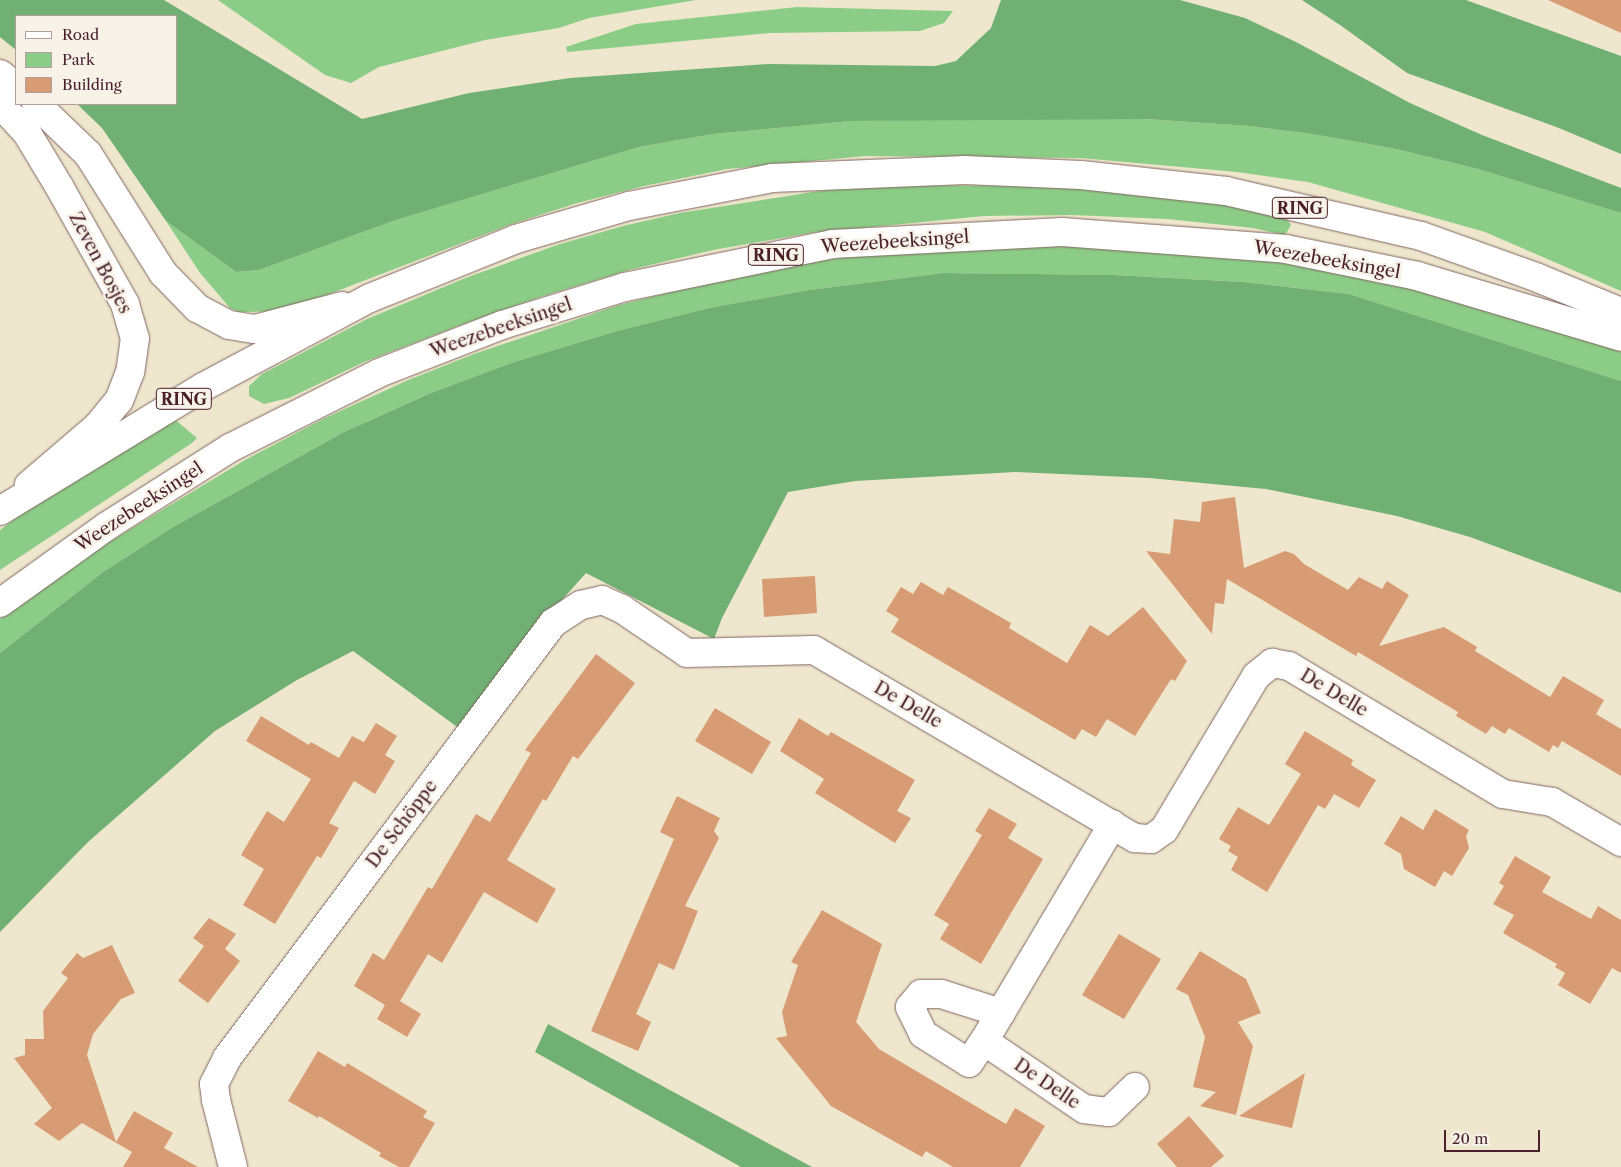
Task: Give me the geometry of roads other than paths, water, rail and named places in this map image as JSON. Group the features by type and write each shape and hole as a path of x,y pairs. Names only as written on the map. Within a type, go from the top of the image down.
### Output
{"street":[{"path":"0,74 15,86"},
{"name":"Zeven Bosjes","path":"0,104 26,133 60,188 125,304 135,338 130,372 118,400 98,426 46,469 1,510"},
{"path":"37,105 88,154 163,273 198,308 229,325 255,329 370,298"},
{"name":"RING","path":"1,510 203,387 370,298 516,239 629,206 772,178 965,170 1081,175 1226,191 1421,236 1538,278 1621,312"},
{"name":"Weezebeeksingel","path":"0,603 107,526 230,448 378,373 502,325 625,287 832,244 1062,232 1286,249 1416,276 1621,337"},
{"name":"De Schöppe","path":"233,1167 216,1100 214,1084 227,1058 553,624 580,604 602,600 622,609 687,653"},
{"name":"De Delle","path":"687,653 814,650 1135,838 1151,838 1164,830 1256,676 1272,663 1289,666 1503,794 1552,802 1621,842"},
{"path":"1001,1013 941,994 920,994 910,1007 924,1034 964,1062 969,1063 1001,1013 1113,824"},
{"name":"De Delle","path":"984,1041 1084,1109 1109,1112 1135,1087"}]}
